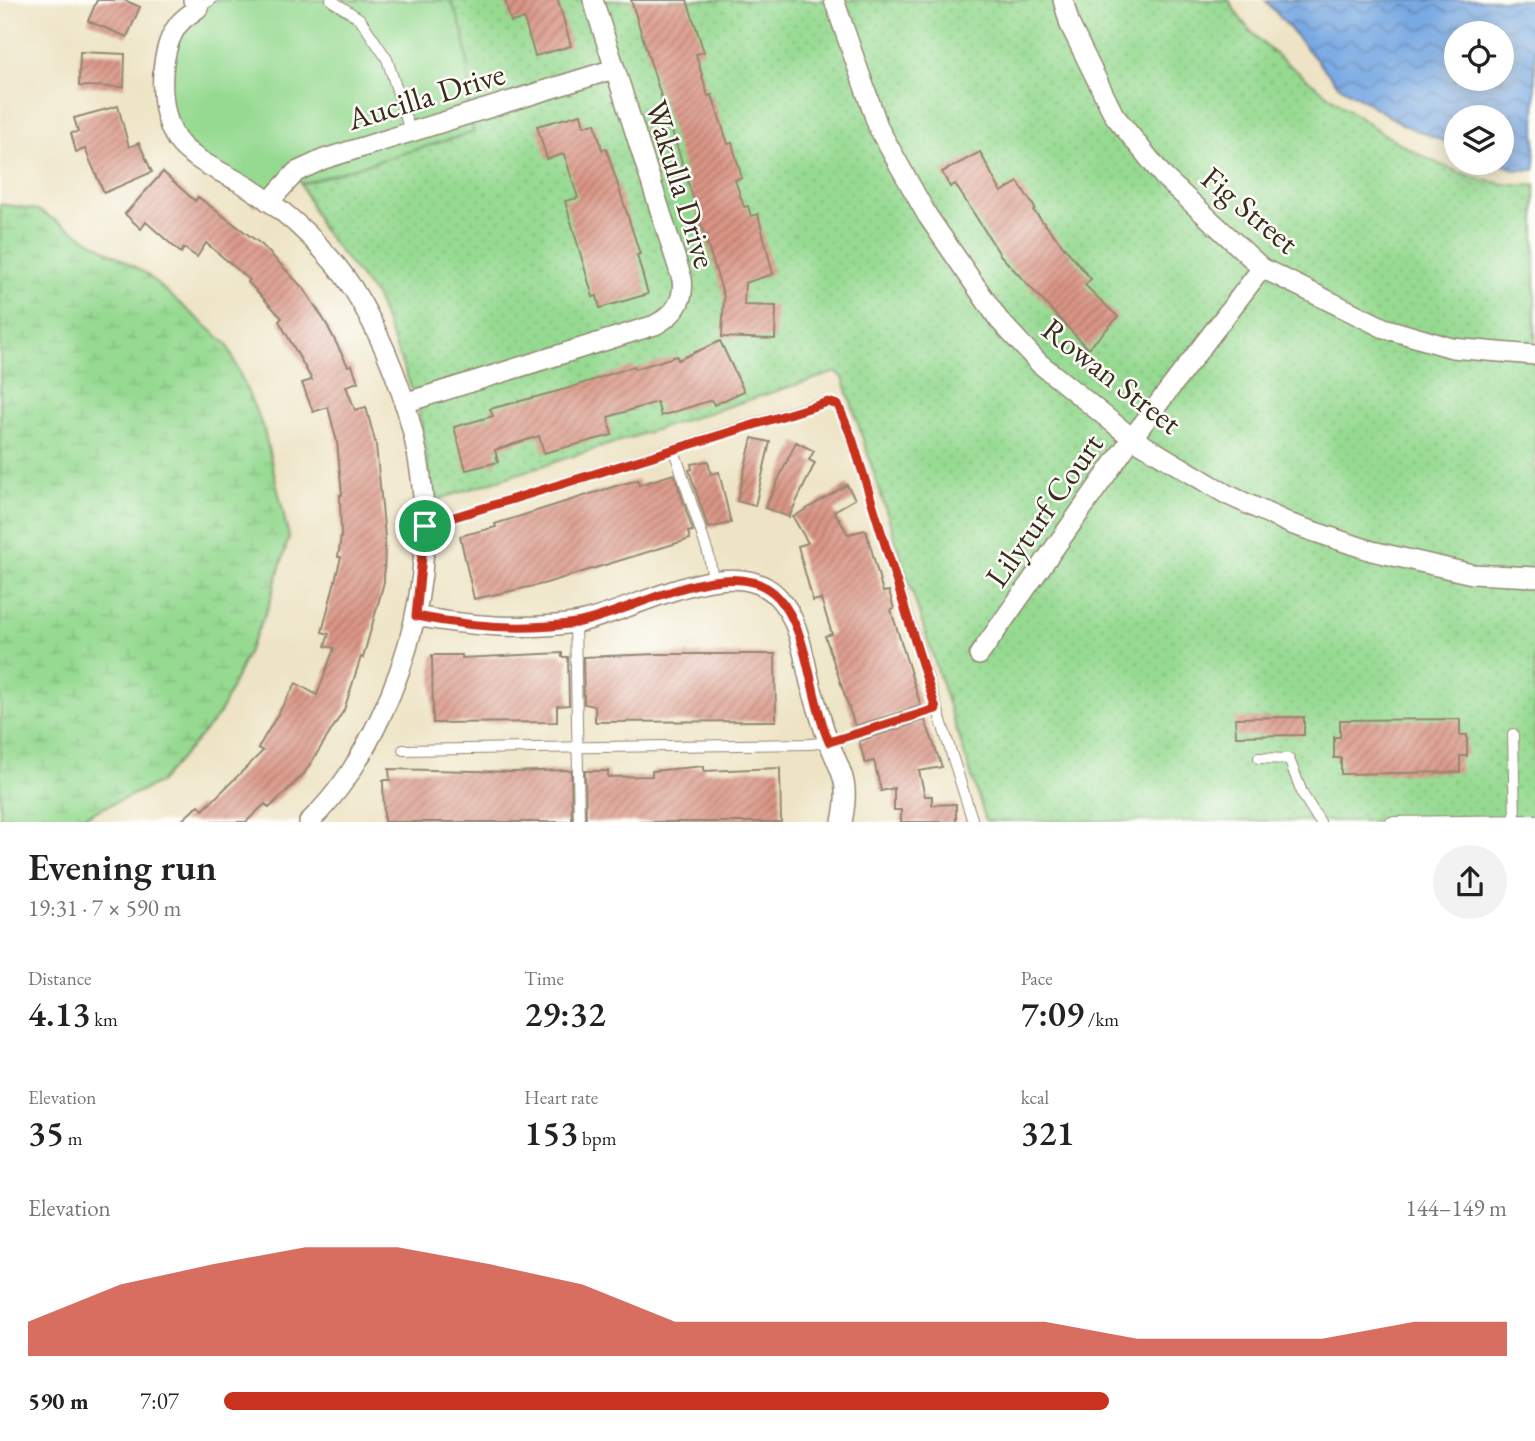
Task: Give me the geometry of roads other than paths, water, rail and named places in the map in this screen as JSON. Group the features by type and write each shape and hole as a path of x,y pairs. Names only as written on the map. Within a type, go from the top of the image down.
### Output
{"street":[{"name":"Wakulla Drive","path":"404,403 655,325 678,307 682,279 593,0"},
{"name":"Rowan Street","path":"834,0 879,129 927,215 999,320 1039,363 1132,438 1226,494 1291,524 1372,551 1472,574 1535,577"},
{"name":"Fig Street","path":"1062,0 1070,25 1114,115 1164,177 1262,268 1384,328 1452,348 1535,355"},
{"path":"201,3 178,25 166,49 162,80 166,115 180,144 294,221 329,257 358,296 400,384 422,476 425,526 416,616 404,665 357,767 309,821"},
{"name":"Aucilla Drive","path":"269,202 296,172 324,159 614,69"},
{"name":"Lilyturf Court","path":"979,655 1132,438 1262,268"},
{"path":"416,616 445,622 524,625 575,623 713,579 750,580 777,595 795,623 829,742 843,770 847,793 842,821"}],"lane":[{"path":"331,0 360,19 387,59 410,131"},
{"path":"425,526 815,405 828,402 838,405 852,438 973,821"},
{"path":"674,450 709,556 713,579"},
{"path":"575,623 579,821"},
{"path":"403,750 673,748 829,742 936,709"},
{"path":"1513,734 1515,820"},
{"path":"1259,758 1290,759 1303,795 1320,821"},
{"path":"1391,821 1535,820"}],"water":[{"path":"1265,0 1535,0 1535,170 1514,169 1514,105 1444,105 1444,141 1404,125 1338,85"}]}
